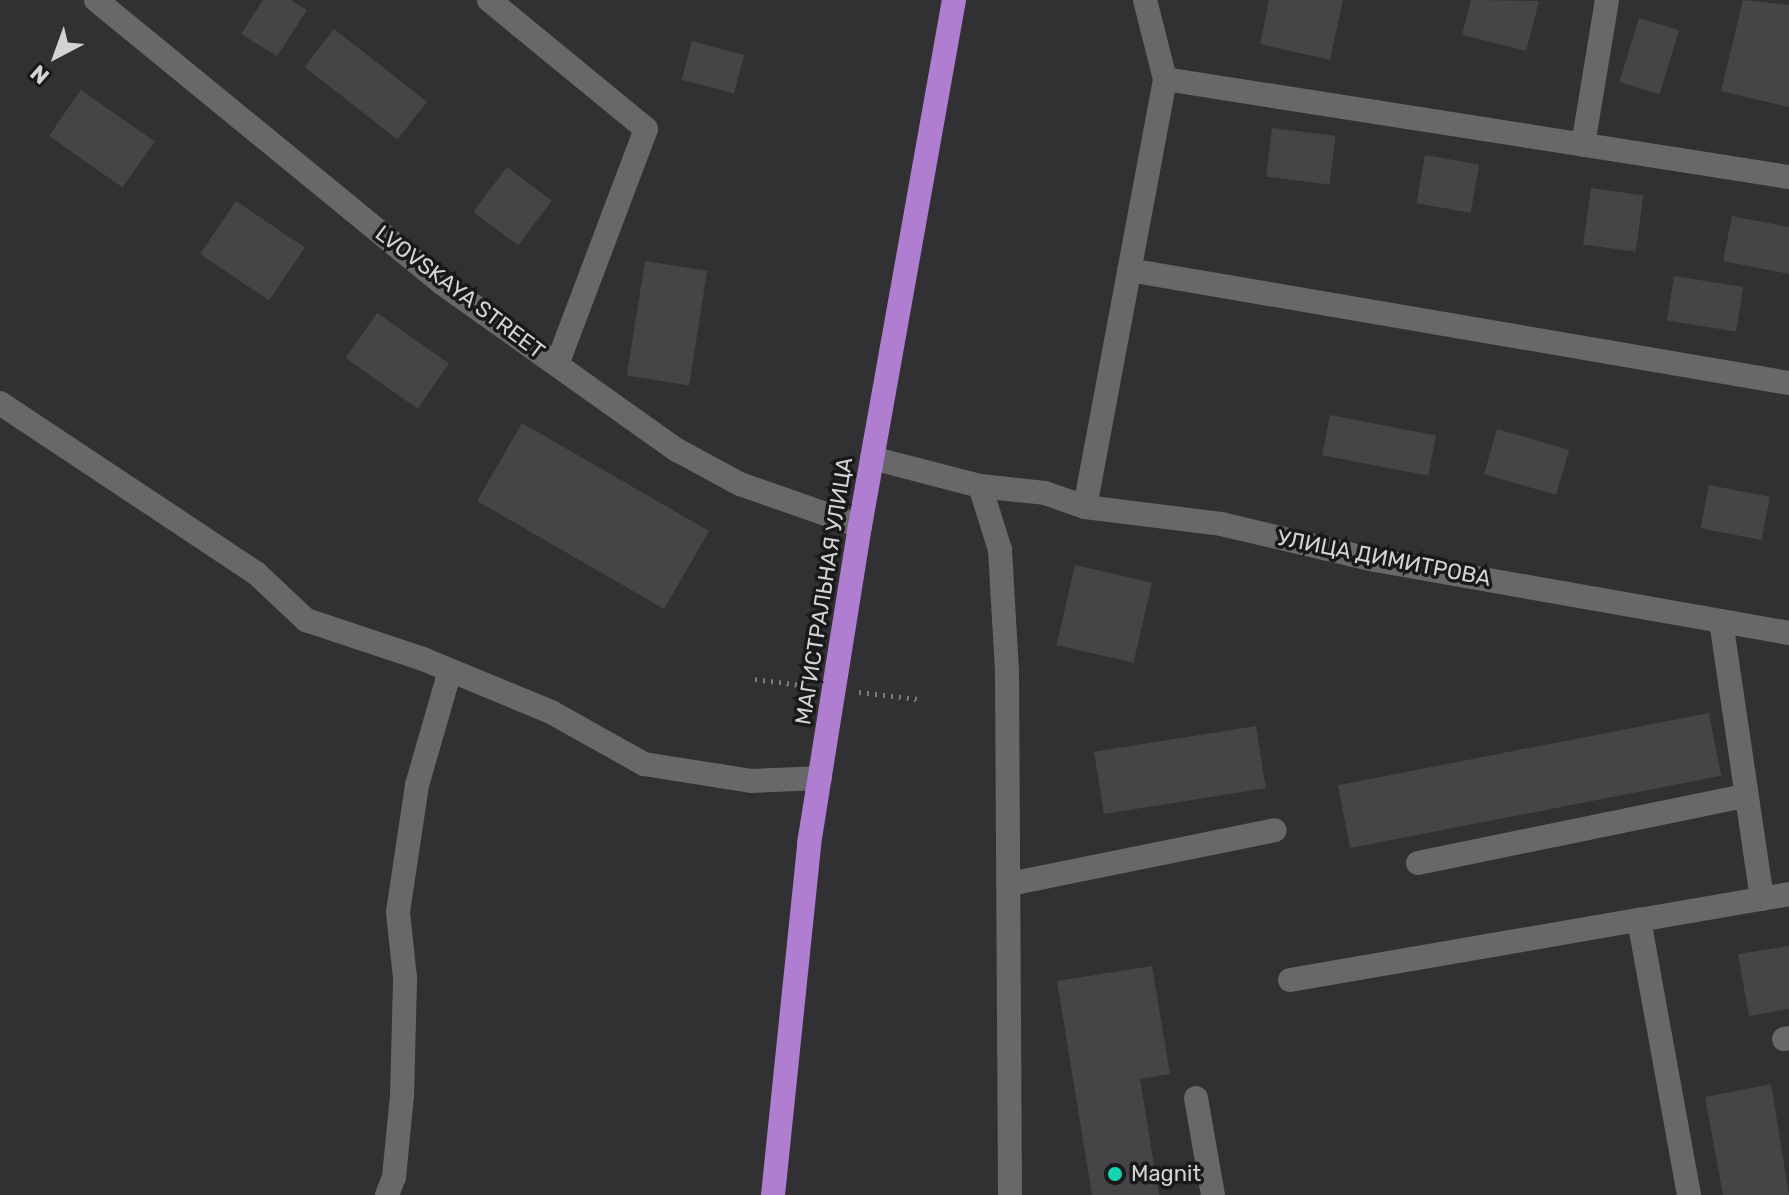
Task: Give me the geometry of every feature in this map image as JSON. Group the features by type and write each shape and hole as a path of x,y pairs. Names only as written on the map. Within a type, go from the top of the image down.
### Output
{"highway":[{"name":"МАГИСТРАЛЬНАЯ УЛИЦА","path":"773,1195 820,778 860,526 954,0"}],"street":[{"name":"LVOVSKAYA STREET","path":"96,0 443,284 677,450 728,477 860,526"},
{"path":"489,0 646,129 557,365"},
{"path":"1085,507 1165,79 1145,0"},
{"path":"1583,145 1607,0"},
{"path":"1165,79 1789,177"},
{"path":"1129,270 1789,383"},
{"path":"0,403 256,573 306,620 450,671 551,712 644,764 751,781 820,778"},
{"name":"УЛИЦА ДИМИТРОВА","path":"872,458 980,486 1045,493 1085,507 1221,524 1375,560 1789,633"},
{"path":"980,486 1000,550 1010,884 1010,1195"},
{"path":"1721,621 1744,796 1762,899"},
{"path":"387,1195 394,1177 402,1096 405,978 398,912 417,785 450,671"},
{"path":"1418,863 1744,796"},
{"path":"1010,884 1275,830"},
{"path":"1290,980 1789,894"},
{"path":"1639,920 1689,1195"},
{"path":"1196,1098 1213,1195"}],"building":[{"path":"263,0 291,0 307,10 277,56 241,34"},
{"path":"1269,0 1343,0 1330,60 1260,44"},
{"path":"1471,0 1539,1 1526,51 1462,35"},
{"path":"1743,0 1789,5 1789,107 1721,91"},
{"path":"1639,18 1679,30 1660,94 1619,82"},
{"path":"334,29 427,102 397,139 304,67"},
{"path":"692,41 744,55 734,94 682,80"},
{"path":"81,90 155,142 123,187 49,136"},
{"path":"1272,128 1336,136 1330,184 1266,177"},
{"path":"1425,155 1479,165 1471,213 1416,203"},
{"path":"507,167 552,201 518,245 473,212"},
{"path":"1591,188 1643,195 1636,252 1583,244"},
{"path":"236,201 305,247 269,300 200,254"},
{"path":"1732,216 1789,227 1789,274 1723,261"},
{"path":"645,261 707,271 689,385 627,376"},
{"path":"1674,276 1743,287 1736,331 1667,320"},
{"path":"377,313 449,363 418,409 345,358"},
{"path":"1330,415 1436,436 1428,476 1322,455"},
{"path":"522,423 709,531 664,609 477,501"},
{"path":"1497,429 1569,450 1556,495 1484,474"},
{"path":"1709,485 1770,497 1761,540 1701,528"},
{"path":"1075,565 1152,583 1134,663 1057,645"},
{"path":"1709,713 1721,776 1350,848 1338,785"},
{"path":"1256,726 1266,788 1104,814 1094,752"},
{"path":"1789,946 1789,1009 1749,1016 1738,954"},
{"path":"1152,966 1170,1074 1140,1079 1159,1195 1092,1195 1057,981"},
{"path":"1771,1084 1789,1195 1723,1195 1705,1097"}],"place":[{"name":"Magnit","path":"1115,1174"}]}
